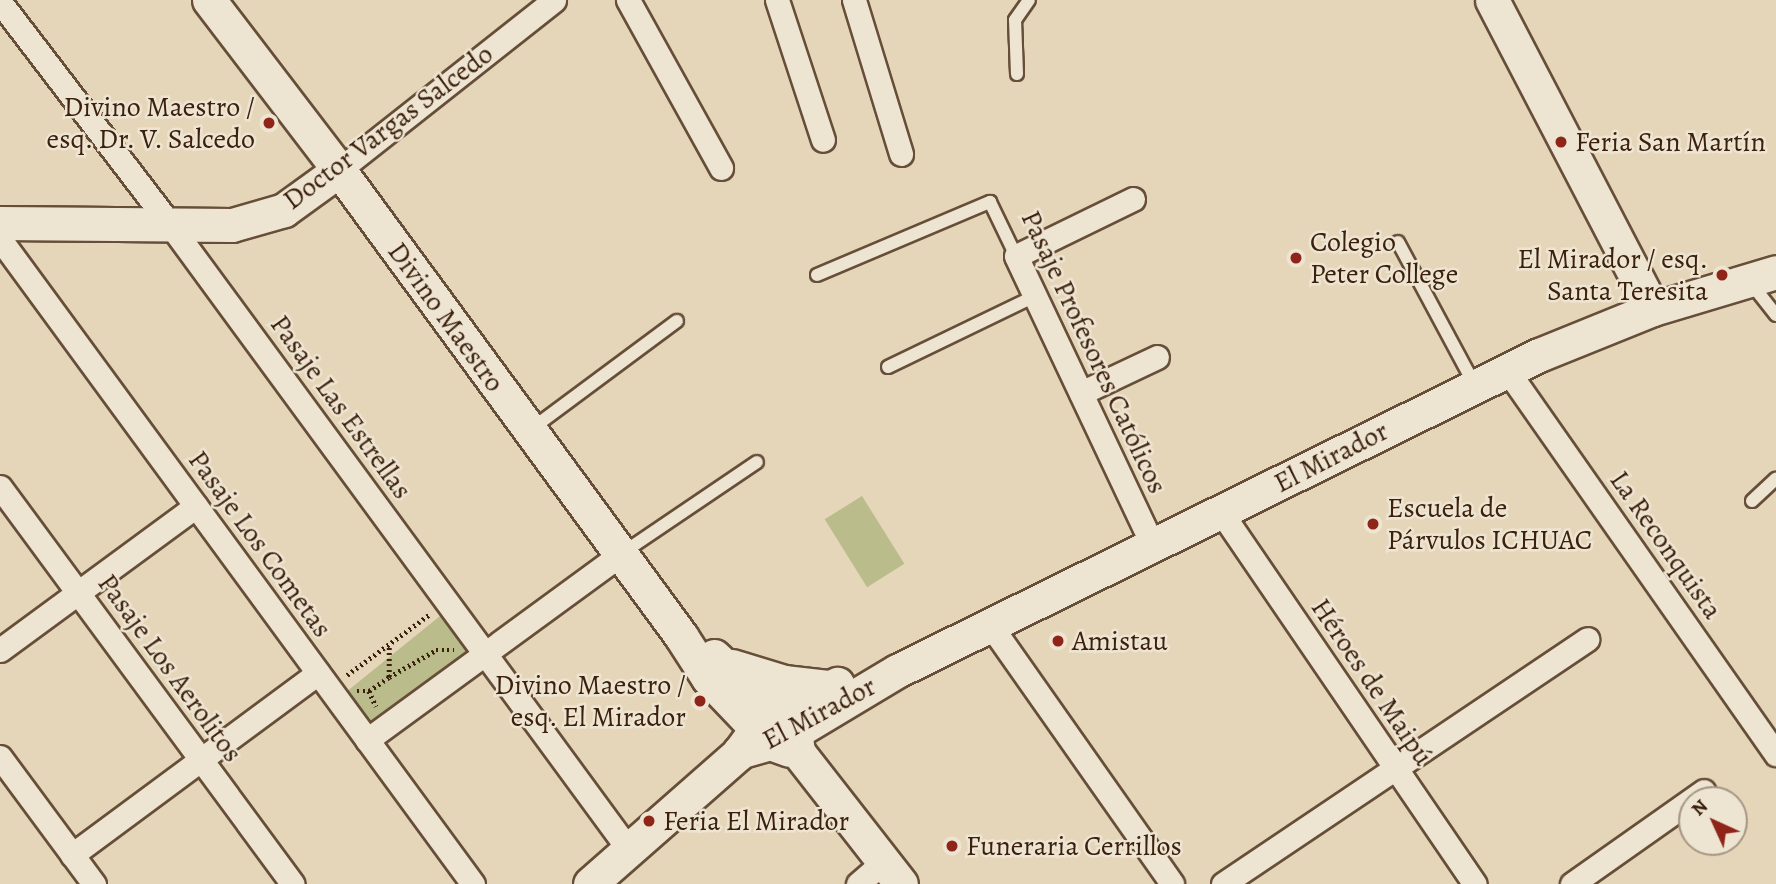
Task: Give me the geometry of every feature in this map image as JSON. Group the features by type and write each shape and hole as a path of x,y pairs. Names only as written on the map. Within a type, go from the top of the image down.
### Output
{"street":[{"name":"Divino Maestro","path":"209,0 339,170 681,636 708,678 773,737 893,872"},
{"name":"Doctor Vargas Salcedo","path":"0,223 232,225 266,217 291,205 339,170 554,0"},
{"path":"628,0 721,168"},
{"path":"777,0 823,140"},
{"path":"854,0 901,154"},
{"path":"1492,0 1653,309"},
{"name":"Pasaje Las Estrellas","path":"0,2 171,226 447,602 481,656 629,850"},
{"path":"1016,256 1133,199"},
{"name":"Pasaje Los Cometas","path":"0,239 473,884"},
{"name":"Pasaje Profesores Católicos","path":"1016,256 1153,546"},
{"name":"El Mirador","path":"773,737 897,671 1474,385 1653,309 1763,276"},
{"path":"1081,393 1157,357"},
{"name":"La Reconquista","path":"1507,370 1776,754"},
{"name":"Pasaje Los Aerolitos","path":"0,487 293,884"},
{"path":"0,650 196,506"},
{"name":"Héroes de Maipú","path":"1221,512 1475,884"},
{"path":"367,740 620,555"},
{"path":"991,626 1172,884"},
{"name":"Divino Maestro","path":"681,636 721,662 773,737"},
{"path":"1223,884 1251,876 1394,768 1587,639"},
{"path":"721,662 784,682 828,687"},
{"name":"El Mirador","path":"590,884 773,737 828,687 865,675 897,671"},
{"path":"72,855 201,760 327,682"},
{"path":"0,757 93,884"},
{"path":"1572,884 1678,809"},
{"path":"858,884 893,872"}],"lane":[{"path":"1017,74 1015,20 1029,0"},
{"name":"Pasaje Profesores Católicos","path":"817,275 990,202 1016,256"},
{"path":"1398,242 1474,385"},
{"path":"1763,276 1776,315"},
{"path":"888,367 1035,296"},
{"path":"529,431 677,321"},
{"path":"620,555 757,462"},
{"path":"1752,501 1776,480"}],"path":[{"path":"327,682 389,644 447,602"},
{"path":"389,644 389,677"},
{"path":"327,682 342,690 369,691 436,650 448,649 481,656"}],"green space":[{"path":"862,496 904,564 867,587 825,519"},
{"path":"440,616 468,650 373,727 345,693"}],"place":[{"name":"Divino Maestro / esq. Dr. V. Salcedo","path":"269,123"},
{"name":"Feria San Martín","path":"1561,142"},
{"name":"Colegio Peter College","path":"1296,258"},
{"name":"El Mirador / esq. Santa Teresita","path":"1722,275"},
{"name":"Escuela de Párvulos ICHUAC","path":"1373,524"},
{"name":"Amistau","path":"1058,641"},
{"name":"Divino Maestro / esq. El Mirador","path":"700,701"},
{"name":"Feria El Mirador","path":"649,821"},
{"name":"Funeraria Cerrillos","path":"952,846"}]}
